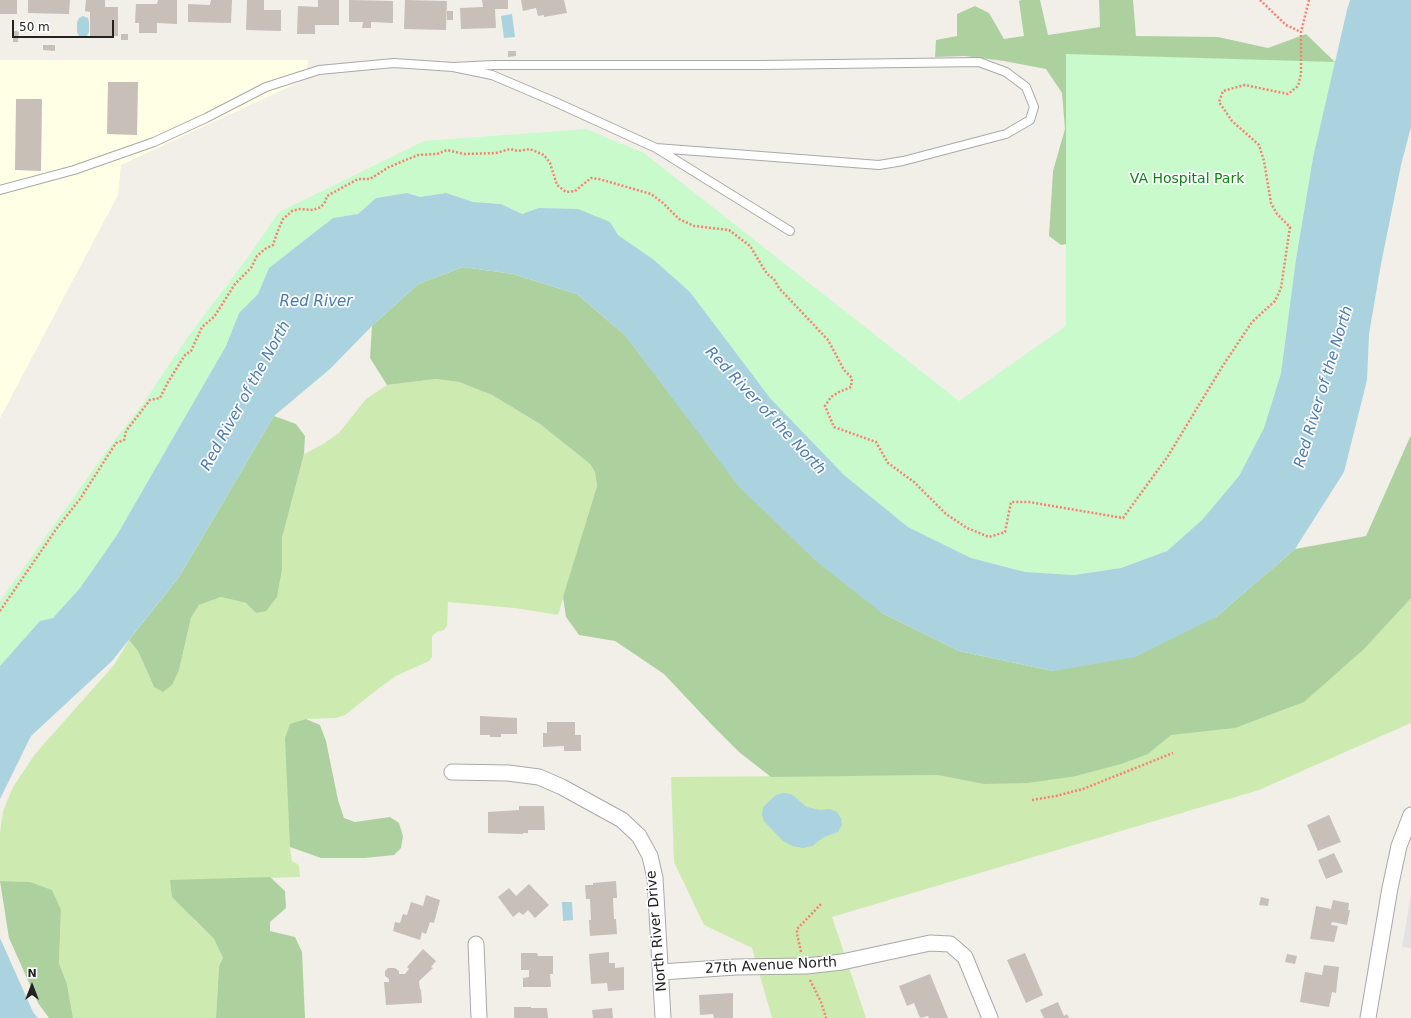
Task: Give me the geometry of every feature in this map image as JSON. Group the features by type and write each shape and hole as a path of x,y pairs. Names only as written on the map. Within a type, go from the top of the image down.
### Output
{"street":[{"name":"North River Drive","path":"452,772 508,773 539,777 562,787 622,820 639,836 650,856 655,878 663,1018"},
{"path":"1368,1018 1390,888 1399,846 1411,815"},
{"name":"27th Avenue North","path":"661,972 736,967 806,966 842,962 930,943 950,944 965,957 990,1018"},
{"path":"476,944 479,1018"}],"lane":[{"path":"0,190 74,170 154,142 206,118 266,87 319,70 394,63 453,67 494,65 760,65 979,62 1006,72 1026,87 1034,107 1030,120 1006,134 903,161 879,165 656,148"},
{"path":"453,67 492,75 656,148 790,231"}],"path":[{"path":"1260,0 1286,24 1301,32"},
{"path":"0,611 80,499 116,443 124,440 126,431 150,400 160,398 168,382 185,356 191,351 202,327 214,317 235,284 251,268 257,256 265,249 273,245 284,219 292,211 300,209 313,210 320,208 325,202 327,196 358,179 370,179 389,167 418,155 438,154 447,150 464,154 496,153 510,149 518,151 530,149 544,155 550,163 557,186 566,192 575,191 591,178 599,179 651,194 663,203 679,219 694,226 729,230 750,246 767,274 774,278 779,288 828,340 844,370 852,378 851,387 838,392 831,397 825,406 834,427 876,442 888,463 914,482 946,514 967,528 989,537 1004,532 1011,502 1029,502 1123,518 1168,456 1222,367 1252,322 1276,301 1281,288 1290,227 1277,214 1271,203 1264,160 1259,145 1232,121 1219,102 1223,91 1246,85 1288,94 1298,86 1300,74 1301,32 1309,0"},
{"path":"1032,800 1083,789 1172,753"}],"shaded area":[{"path":"0,60 308,60 306,79 121,165 118,195 0,418"},
{"path":"1411,894 1411,948 1402,947"}],"green space":[{"path":"1040,0 1048,35 1100,27 1099,0 1133,0 1136,36 1218,37 1268,48 1306,34 1335,62 1313,158 1077,242 1061,245 1049,236 1053,171 1065,129 1062,93 1046,69 1004,61 965,56 935,57 936,40 957,36 957,14 975,6 989,13 1004,39 1024,36 1019,1"},
{"name":"VA Hospital Park","path":"1066,54 1335,62 1313,158 1296,259 1281,373 1264,428 1239,476 1202,520 1167,551 1121,568 1074,575 1025,572 971,558 908,527 844,475 770,398 690,292 654,260 618,235 610,222 539,208 522,214 501,204 473,202 446,193 420,197 407,193 376,198 358,214 333,218 269,268 258,294 239,313 226,346 117,535 80,588 53,618 40,622 0,666 0,601 110,446 142,405 187,338 248,257 279,212 424,141 586,129 644,153 959,401 1066,326"},
{"path":"463,267 513,274 577,294 626,336 685,414 882,613 959,651 1053,671 1216,617 1295,549 1366,536 1411,435 1411,598 1364,649 1304,702 1235,728 1171,735 1148,754 1121,764 1076,776 1028,783 984,784 938,775 771,777 739,752 664,674 615,641 579,635 566,617 563,597 597,486 595,472 590,464 540,424 492,395 459,382 436,379 387,385 370,358 372,326 418,284"},
{"path":"436,379 459,382 492,395 540,424 590,464 595,472 597,486 558,615 515,608 448,602 447,626 444,630 437,632 432,636 432,657 429,661 396,676 345,715 336,718 306,719 290,847 292,861 299,865 300,877 170,881 195,921 214,939 223,958 219,966 216,1018 73,1018 67,984 59,963 61,910 30,882 0,881 0,833 3,811 13,787 35,754 114,665 129,640 138,651 154,687 179,670 191,618 199,605 221,597 246,603 256,613 282,569 282,538 304,454 323,444 339,433 366,399 387,385"},
{"path":"274,416 296,424 305,436 304,454 282,538 282,569 277,597 266,611 256,613 246,603 221,597 199,605 191,618 179,670 172,685 163,692 154,687 138,651 129,640 179,577"},
{"path":"1411,587 1411,723 1259,790 832,917 866,1018 772,1018 752,948 704,925 674,862 671,777 938,775"},
{"path":"306,719 320,725 326,741 338,800 344,818 355,822 390,817 399,823 403,836 401,848 394,855 365,858 321,858 290,847 285,738 290,724"},
{"path":"270,877 285,891 286,908 270,922 270,931 295,937 302,952 305,1018 216,1018 219,966 223,958 214,939 172,897 170,880"},
{"path":"0,881 30,882 52,890 61,910 59,963 67,984 73,1018 49,1018 38,1003 9,938"}],"water":[{"name":"Red River","path":"1350,0 1411,0 1411,127 1401,165 1381,264 1369,334 1367,380 1344,472 1295,549 1216,617 1135,657 1053,671 959,651 882,613 817,562 739,487 626,336 577,294 513,274 463,267 418,284 372,326 330,369 274,416 179,577 112,661 31,736 0,799 0,666 40,621 53,618 80,588 117,535 226,346 239,313 258,294 269,268 333,218 358,214 376,198 407,193 420,197 446,193 473,202 501,204 522,214 539,208 578,209 610,222 618,235 654,260 690,292 770,398 844,475 908,527 971,558 1025,572 1074,575 1121,568 1167,551 1202,520 1239,476 1264,428 1281,373 1296,259 1313,158"},
{"path":"512,14 515,37 504,38 501,16"},
{"path":"83,16 88,18 89,32 87,36 83,37 79,36 77,32 77,22 79,18"},
{"path":"783,793 791,794 807,807 820,810 830,809 837,812 841,818 842,825 838,832 824,837 812,846 803,848 792,846 783,841 764,821 762,815 763,807 776,795"},
{"path":"562,902 572,902 573,920 563,921"},
{"path":"0,938 33,1012 38,1018 0,1018"}],"building":[{"path":"0,0 17,0 17,14 0,14"},
{"path":"28,0 70,0 69,14 28,13"},
{"path":"86,0 105,0 105,7 118,7 118,36 90,36 90,12 85,11"},
{"path":"158,0 177,0 177,24 157,23 157,33 139,33 139,23 135,23 136,4 157,4"},
{"path":"211,0 232,0 231,23 188,22 188,4 210,5"},
{"path":"247,0 264,0 264,10 281,10 281,31 246,30"},
{"path":"318,0 339,0 339,25 315,25 315,34 297,34 298,6 318,7"},
{"path":"349,0 393,1 393,23 371,22 371,28 362,28 363,22 349,22"},
{"path":"405,0 447,1 446,30 404,29"},
{"path":"482,0 508,0 508,9 495,9 496,28 461,29 460,8 483,7"},
{"path":"521,0 564,0 567,13 544,17 544,15 538,16 536,8 523,11"},
{"path":"447,11 453,11 453,20 447,20"},
{"path":"13,31 19,31 18,42 13,42"},
{"path":"121,34 128,34 128,40 121,40"},
{"path":"43,45 55,45 55,51 43,50"},
{"path":"508,51 516,51 516,56 508,57"},
{"path":"108,82 138,82 137,135 107,134"},
{"path":"16,99 42,99 41,171 15,170"},
{"path":"480,716 517,718 517,734 501,734 501,737 480,735"},
{"path":"547,722 575,722 575,735 581,735 581,751 564,751 564,746 543,747 543,733 547,733"},
{"path":"519,806 544,806 545,830 528,830 528,833 523,834 488,833 488,812 519,810"},
{"path":"1329,815 1341,842 1318,851 1307,825"},
{"path":"1334,853 1343,872 1326,879 1318,860"},
{"path":"616,881 617,898 613,898 614,919 616,919 617,934 590,936 590,899 586,899 585,885"},
{"path":"529,884 549,905 535,918 528,910 523,915 519,912 513,917 498,897 509,888 516,896"},
{"path":"426,895 440,900 434,923 430,922 426,934 422,932 420,940 393,931 395,922 400,923 403,914 407,915 411,902 423,906"},
{"path":"1261,897 1269,899 1268,906 1259,905"},
{"path":"1333,900 1349,903 1348,910 1350,910 1347,925 1332,922 1331,925 1338,926 1334,942 1310,939 1316,906 1331,909"},
{"path":"423,949 436,961 431,967 433,968 419,981 422,1003 386,1005 384,982 389,982 389,979 385,976 385,971 388,968 395,968 399,971 399,974 405,974 409,969 407,967"},
{"path":"609,952 609,963 615,963 615,968 624,967 624,990 608,991 607,983 591,984 589,954"},
{"path":"521,953 537,953 538,956 553,956 553,974 550,974 551,987 523,987 523,978 529,977 529,970 521,970"},
{"path":"1025,953 1043,995 1026,1003 1007,960"},
{"path":"1287,954 1297,956 1295,964 1285,962"},
{"path":"1324,965 1339,967 1336,993 1332,992 1329,1007 1300,1002 1305,972 1322,975"},
{"path":"930,974 948,1018 929,1018 928,1016 920,1018 914,1003 907,1006 899,986"},
{"path":"733,993 733,1018 714,1018 713,1014 700,1015 699,995"},
{"path":"1058,1002 1064,1016 1067,1014 1069,1018 1044,1018 1040,1010"},
{"path":"514,1007 547,1008 548,1018 514,1018"},
{"path":"612,1008 613,1018 593,1018 592,1010"}],"water label":[{"name":"Red River of the North","path":"1324,387"},
{"name":"Red River of the North","path":"246,396"},
{"name":"Red River of the North","path":"765,411"}]}
